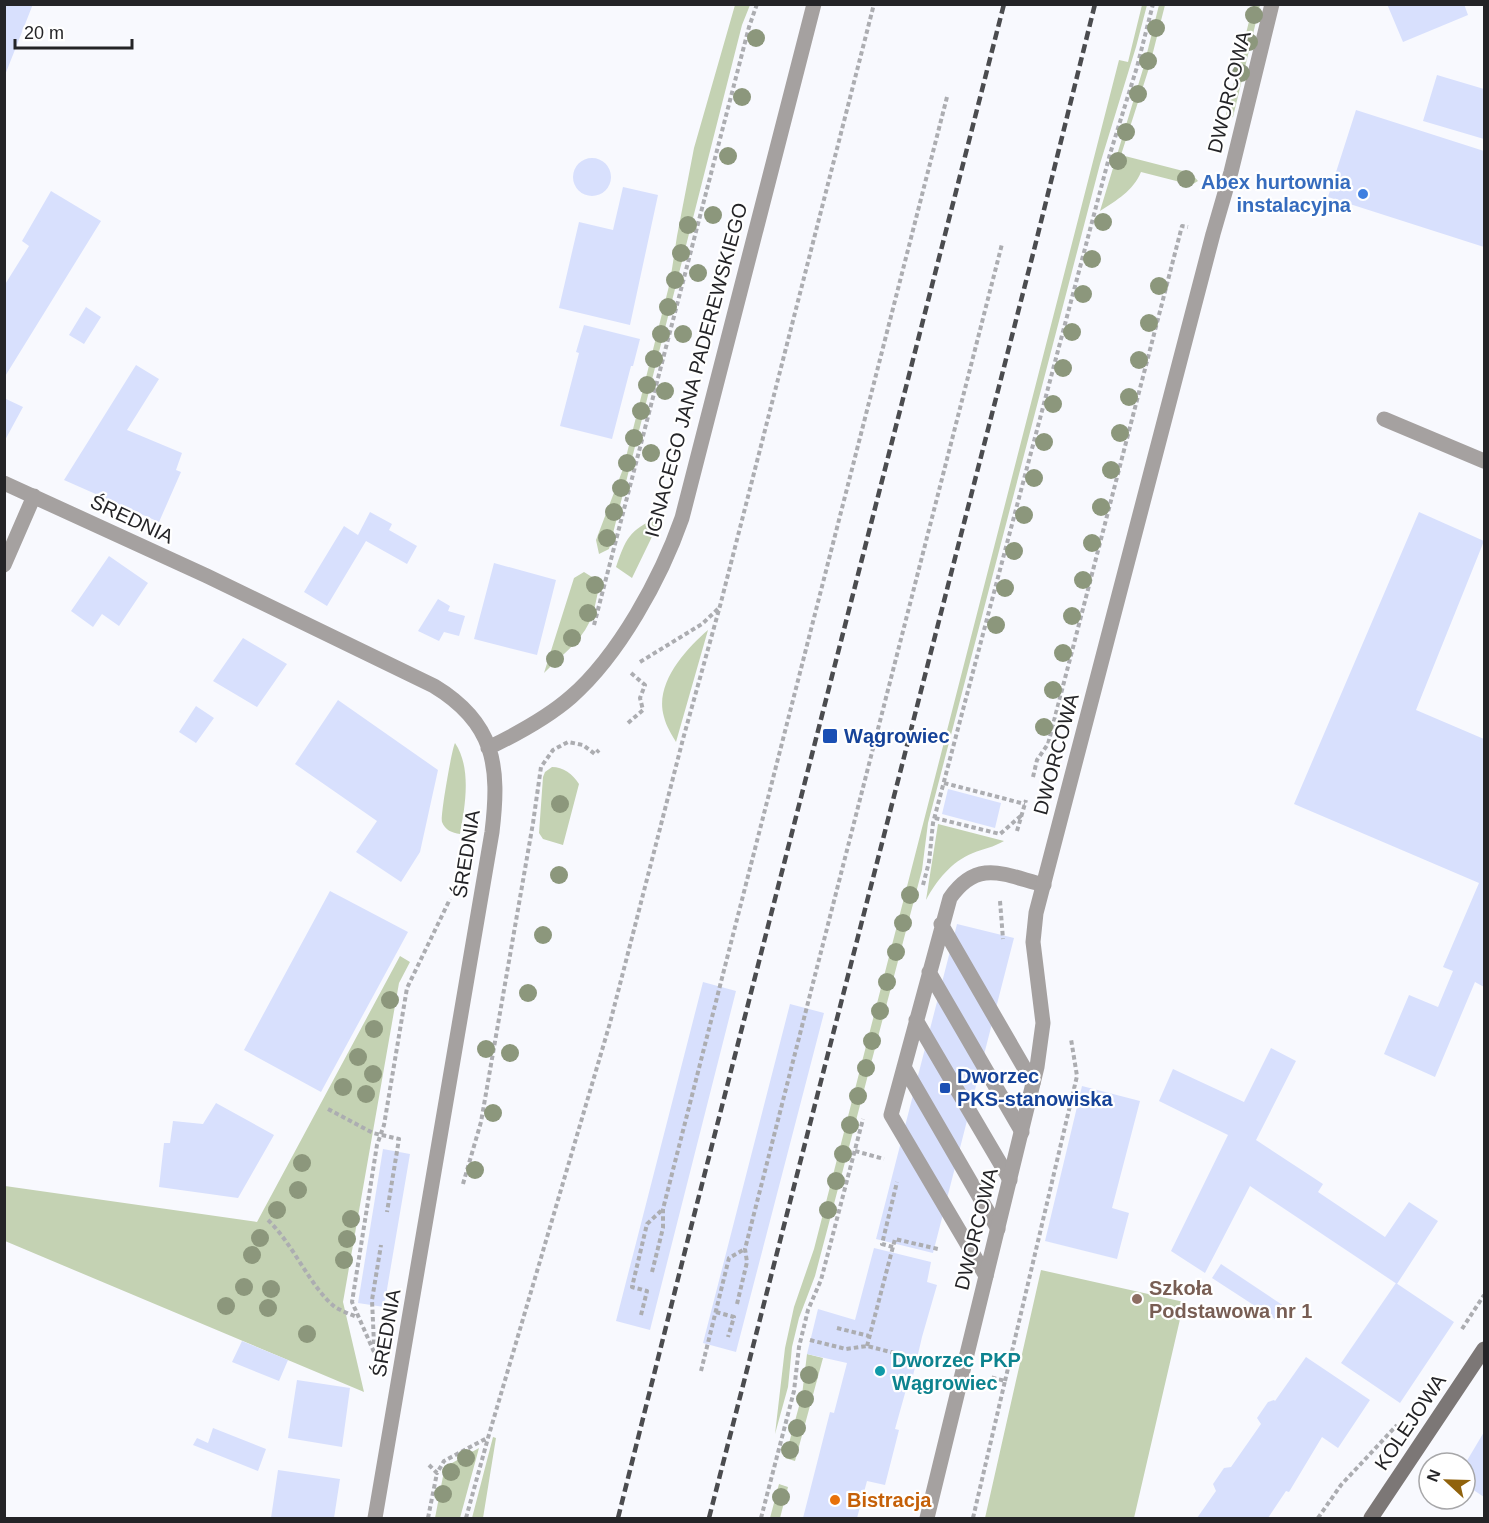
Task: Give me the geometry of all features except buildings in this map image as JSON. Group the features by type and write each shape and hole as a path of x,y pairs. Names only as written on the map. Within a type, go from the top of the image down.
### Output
{"street":[{"name":"IGNACEGO JANA PADEREWSKIEGO","path":"488,748 536,722 570,698 581,687 625,632 661,572 682,518 814,4"},
{"name":"DWORCOWA","path":"927,1518 1037,1067 1043,1023 1033,942 1036,913 1231,172 1272,4"},
{"path":"1384,419 1485,461"},
{"name":"ŚREDNIA","path":"4,483 207,576 434,686 462,705 482,730 494,766 496,785 492,832 375,1518"},
{"path":"4,565 33,496"},
{"path":"986,1276 891,1115 941,924 950,898 967,878 979,873 992,872 1044,885"},
{"path":"941,924 1033,1083"},
{"path":"929,972 1022,1132"},
{"path":"916,1020 1010,1180"},
{"path":"904,1067 998,1229"},
{"name":"KOLEJOWA","path":"1371,1518 1485,1349"}],"path":[{"path":"592,628 749,27 757,4"},
{"path":"466,1518 610,1023 720,606 874,4"},
{"path":"922,891 935,818 944,783 1110,154 1137,67 1153,4"},
{"path":"652,1272 663,1228 663,1209 947,97"},
{"path":"1033,777 1037,760 1047,744 1182,226 1197,230"},
{"path":"737,1304 747,1262 745,1249 1002,244"},
{"path":"632,666 702,624 720,606"},
{"path":"625,668 645,685 640,698 643,710 628,723"},
{"path":"461,1191 481,1122 541,767 553,750 568,742 583,745 595,754 599,750"},
{"path":"944,783 1026,802 1017,831"},
{"path":"935,818 1000,834 1023,814"},
{"path":"381,1245 372,1300 375,1355 352,1302 407,988 453,895"},
{"path":"973,1518 1077,1076 1070,1031"},
{"path":"328,1109 381,1135 399,1139 387,1212"},
{"path":"761,1518 794,1391 798,1347 808,1310 821,1280 863,1117"},
{"path":"855,1151 892,1161"},
{"path":"893,1247 882,1244 898,1178"},
{"path":"641,1315 647,1291 632,1287 647,1224 663,1209"},
{"path":"268,1220 286,1239 329,1301 342,1311 358,1317"},
{"path":"867,1346 895,1239 944,1251"},
{"path":"701,1371 729,1258 745,1249"},
{"path":"1460,1333 1485,1295"},
{"path":"716,1312 734,1317 729,1337"},
{"path":"837,1328 869,1336"},
{"path":"810,1340 846,1350 867,1346 933,1363"},
{"path":"937,1375 942,1354"},
{"path":"981,1375 1005,1381"},
{"path":"1318,1518 1341,1485 1404,1418"},
{"path":"428,1518 436,1473 444,1461 488,1438"},
{"path":"429,1465 436,1473"}],"green space":[{"path":"735,5 750,5 742,25 609,549 599,554 596,540 623,469 670,282 694,148"},
{"path":"1142,5 1147,5 1100,164 928,823 922,870 815,1276 799,1318 792,1347 788,1387 775,1434 785,1348 794,1307 814,1249 1119,60 1128,62"},
{"path":"1159,5 1165,5 1149,68 1121,155 1191,173 1198,181 1188,184 1141,172 1129,190 1100,211 1143,69"},
{"path":"1253,5 1260,5 1233,117 1229,118 1226,115"},
{"path":"663,514 632,578 616,567 624,546 637,529"},
{"path":"584,572 600,582 591,618 575,643 544,673 574,578"},
{"path":"708,630 676,742 664,717 663,692 667,680 681,658"},
{"path":"455,743 464,764 466,788 460,834 449,831 442,822"},
{"path":"552,767 567,772 579,784 563,845 543,839 539,833 543,777 545,772"},
{"path":"938,824 1004,841 958,861 935,885 926,900"},
{"path":"400,956 410,962 399,983 343,1302 364,1392 5,1241 5,1186 257,1222"},
{"path":"1041,1270 1184,1302 1134,1518 985,1518"},
{"path":"807,1354 823,1358 795,1461 785,1458 802,1395"},
{"path":"493,1437 496,1438 483,1518 472,1518"},
{"path":"479,1448 460,1518 435,1518 444,1471 452,1463"},
{"path":"779,1484 788,1487 780,1518 770,1518"}],"railway":[{"path":"618,1518 1004,4"},
{"path":"709,1518 1095,4"}],"place":[{"name":"Abex hurtownia instalacyjna","path":"1363,194"},
{"name":"Wągrowiec","path":"830,736"},
{"name":"Dworzec PKS-stanowiska","path":"945,1088"},
{"name":"Szkoła Podstawowa nr 1","path":"1137,1299"},
{"name":"Dworzec PKP Wągrowiec","path":"880,1371"},
{"name":"Bistracja","path":"835,1500"}]}
